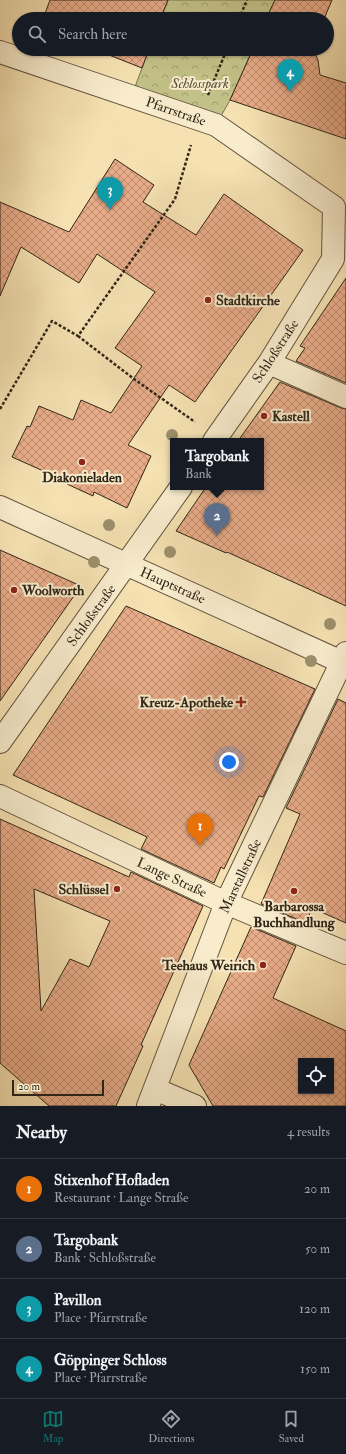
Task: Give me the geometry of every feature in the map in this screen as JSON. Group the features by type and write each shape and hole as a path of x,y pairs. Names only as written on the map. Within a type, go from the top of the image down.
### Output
{"street":[{"name":"Pfarrstraße","path":"0,52 216,125 340,203 333,259"},
{"name":"Schloßstraße","path":"216,438 268,363 333,259"},
{"path":"268,363 346,396"},
{"name":"Schloßstraße","path":"0,742 179,490"},
{"name":"Hauptstraße","path":"0,507 345,659"},
{"name":"Marstallstraße","path":"152,1098 226,903 345,659"},
{"name":"Lange Straße","path":"0,796 226,903 346,953"},
{"path":"152,1098 195,1106"}],"path":[{"path":"242,12 247,0"},
{"path":"78,336 175,199 198,118 224,56"},
{"path":"0,410 52,321 78,336 214,438"}],"green space":[{"path":"168,0 275,0 269,12 164,12"},
{"name":"Schlosspark","path":"146,56 250,56 230,100 216,125 132,95"}],"building":[{"path":"50,0 168,0 163,12 46,12"},
{"path":"275,0 332,0 327,12 269,12"},
{"path":"112,56 146,56 142,68"},
{"path":"250,56 316,56 320,75 346,83 346,139 230,100"},
{"path":"115,159 154,185 143,202 196,235 224,194 303,250 195,402 169,385 128,445 151,456 127,508 94,492 93,496 67,484 68,482 12,457 27,426 30,427 39,406 73,420 81,400 111,413 142,366 115,348 155,292 97,254 79,283 21,247 0,296 0,202 69,232"},
{"path":"346,278 346,383 296,361 305,348 300,346"},
{"path":"280,382 346,409 346,606 227,552 226,553 176,531 204,490 264,490 264,438 240,438"},
{"path":"0,550 81,586 0,701"},
{"path":"126,606 315,689 263,797 259,796 224,869 221,867 214,883 141,849 147,837 13,775"},
{"path":"338,699 346,703 346,923 312,908 306,923 261,904 300,814 286,808"},
{"path":"0,819 129,877 131,872 203,906 141,1045 143,1046 116,1106 49,1106 0,1063","holes":["34,889 110,921 89,967 70,959 41,1011"]},
{"path":"251,927 296,946 273,998 346,1031 346,1106 213,1106 189,1065"}],"place":[{"name":"Göppinger Schloss","path":"290,92"},
{"name":"Pavillon","path":"110,210"},
{"name":"Stadtkirche","path":"208,300"},
{"name":"Kastell","path":"264,416"},
{"name":"Diakonieladen","path":"82,462"},
{"name":"Targobank","path":"217,536"},
{"name":"Woolworth","path":"14,590"},
{"name":"Kreuz-Apotheke","path":"241,702"},
{"name":"Stixenhof Hofladen","path":"200,846"},
{"name":"Schlüssel","path":"117,889"},
{"name":"Barbarossa Buchhandlung","path":"294,891"},
{"name":"Teehaus Weirich","path":"263,965"}]}
